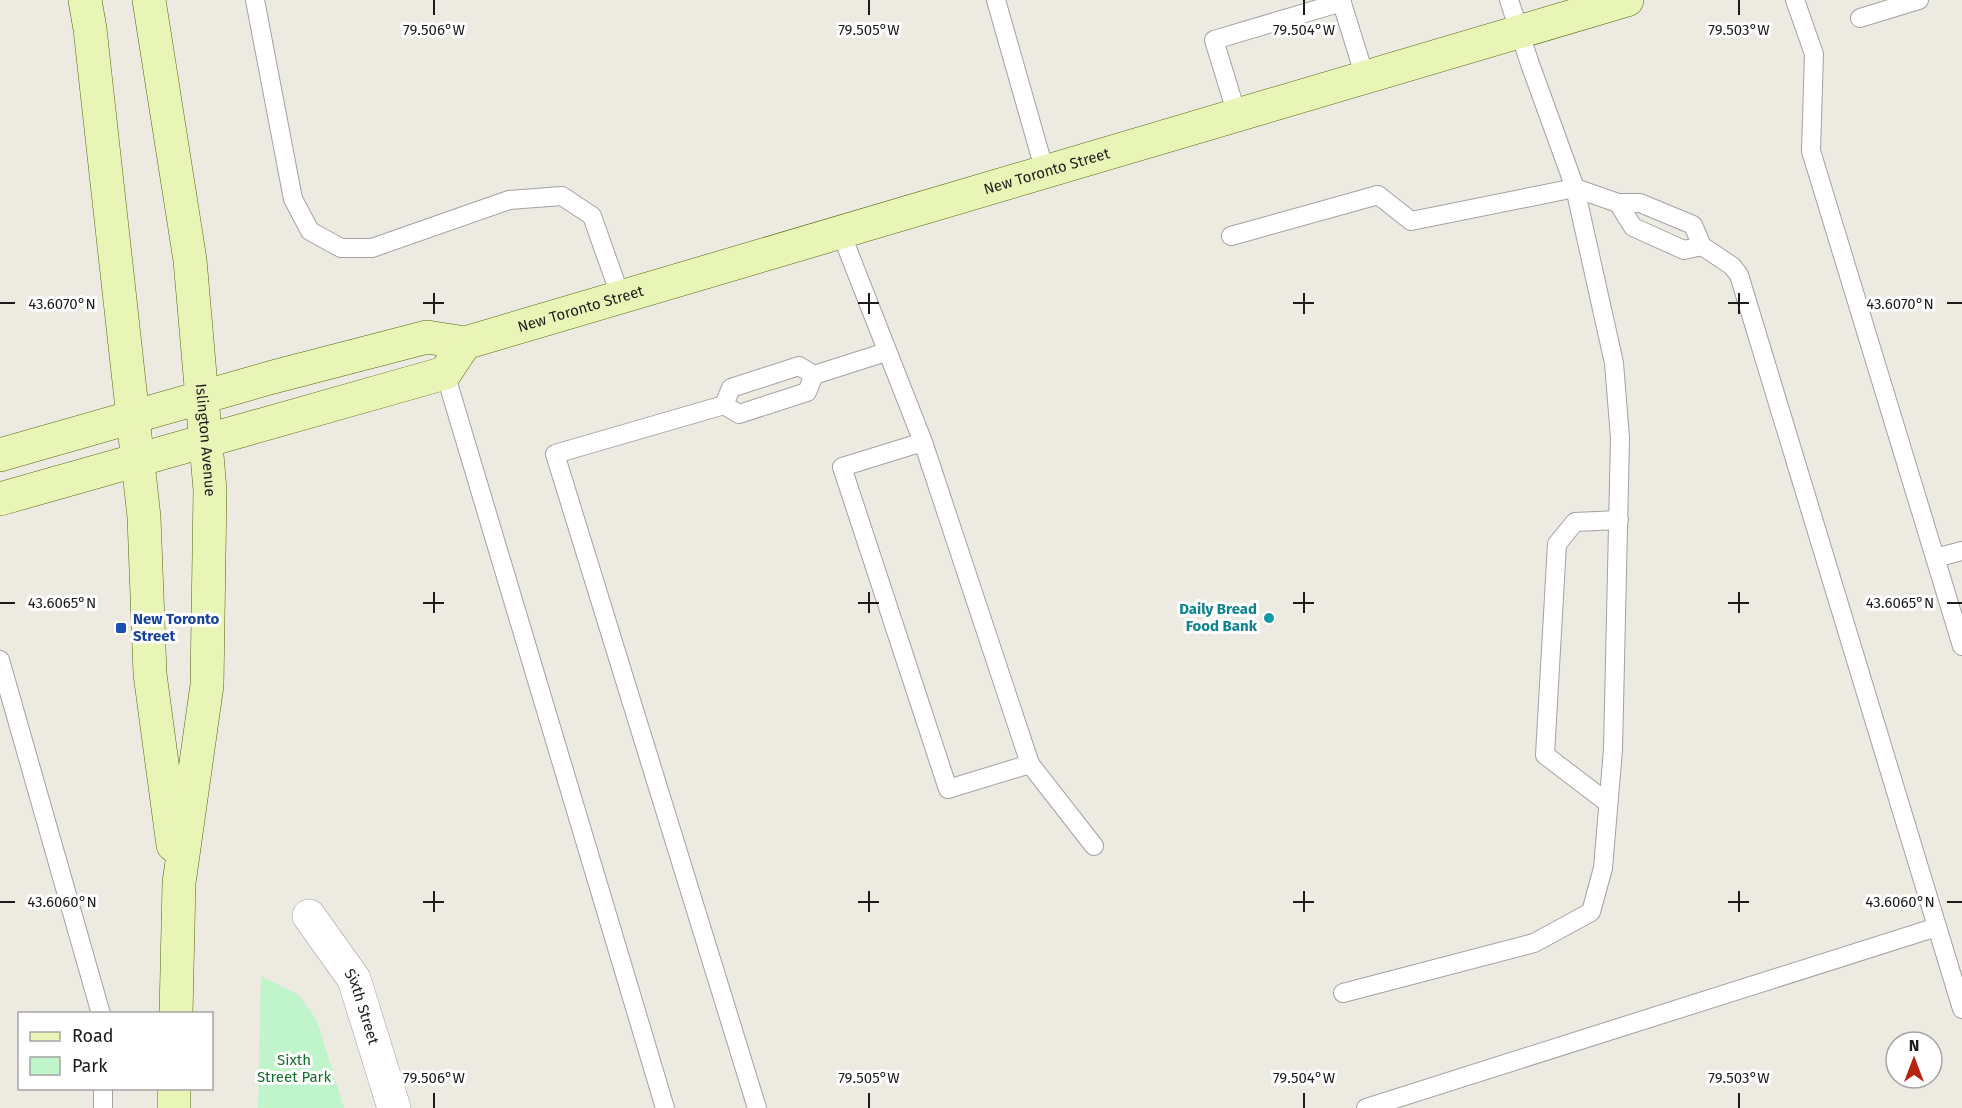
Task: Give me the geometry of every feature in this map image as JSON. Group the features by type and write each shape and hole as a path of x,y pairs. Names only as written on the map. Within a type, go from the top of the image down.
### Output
{"street":[{"name":"Islington Avenue","path":"85,0 144,517 150,674 179,883"},
{"name":"Islington Avenue","path":"149,0 190,260 210,490 207,685 179,883 176,1012"},
{"name":"New Toronto Street","path":"0,454 428,337 465,343 1627,0"},
{"path":"0,499 445,373 465,343"},
{"name":"Sixth Street","path":"309,916 354,979 394,1108"},
{"path":"174,1090 174,1108"}],"lane":[{"path":"255,0 293,199 310,231 341,248 372,248 509,200 562,195 592,216 621,298"},
{"path":"996,0 1045,172"},
{"path":"1343,993 1534,943 1591,912 1603,868 1612,750 1619,520 1620,438 1614,363 1575,188 1509,0"},
{"path":"1795,0 1814,54 1811,151 1962,646"},
{"path":"1860,18 1919,0"},
{"path":"1237,115 1214,40 1342,1 1365,77"},
{"path":"1232,236 1378,195 1411,221 1575,188 1618,203 1640,203 1693,225 1702,246 1732,266 1739,274 1962,1009"},
{"path":"1618,203 1633,227 1684,250 1702,246"},
{"path":"841,233 923,442 1030,764 1094,846"},
{"path":"724,405 731,388 799,366 814,375 886,352"},
{"path":"445,373 665,1108"},
{"path":"758,1108 555,454 724,405 739,414 807,392 814,375"},
{"path":"923,442 842,467 948,789 1030,764"},
{"path":"1608,803 1545,755 1557,544 1575,522 1619,520"},
{"path":"1935,558 1962,550"},
{"path":"0,660 100,1012"},
{"path":"1366,1108 1937,927"},
{"path":"103,1090 103,1108"}],"green space":[{"name":"Sixth Street Park","path":"261,976 299,995 317,1021 344,1108 258,1108"}],"place":[{"name":"Daily Bread Food Bank","path":"1269,618"},
{"name":"New Toronto Street","path":"121,628"}]}
